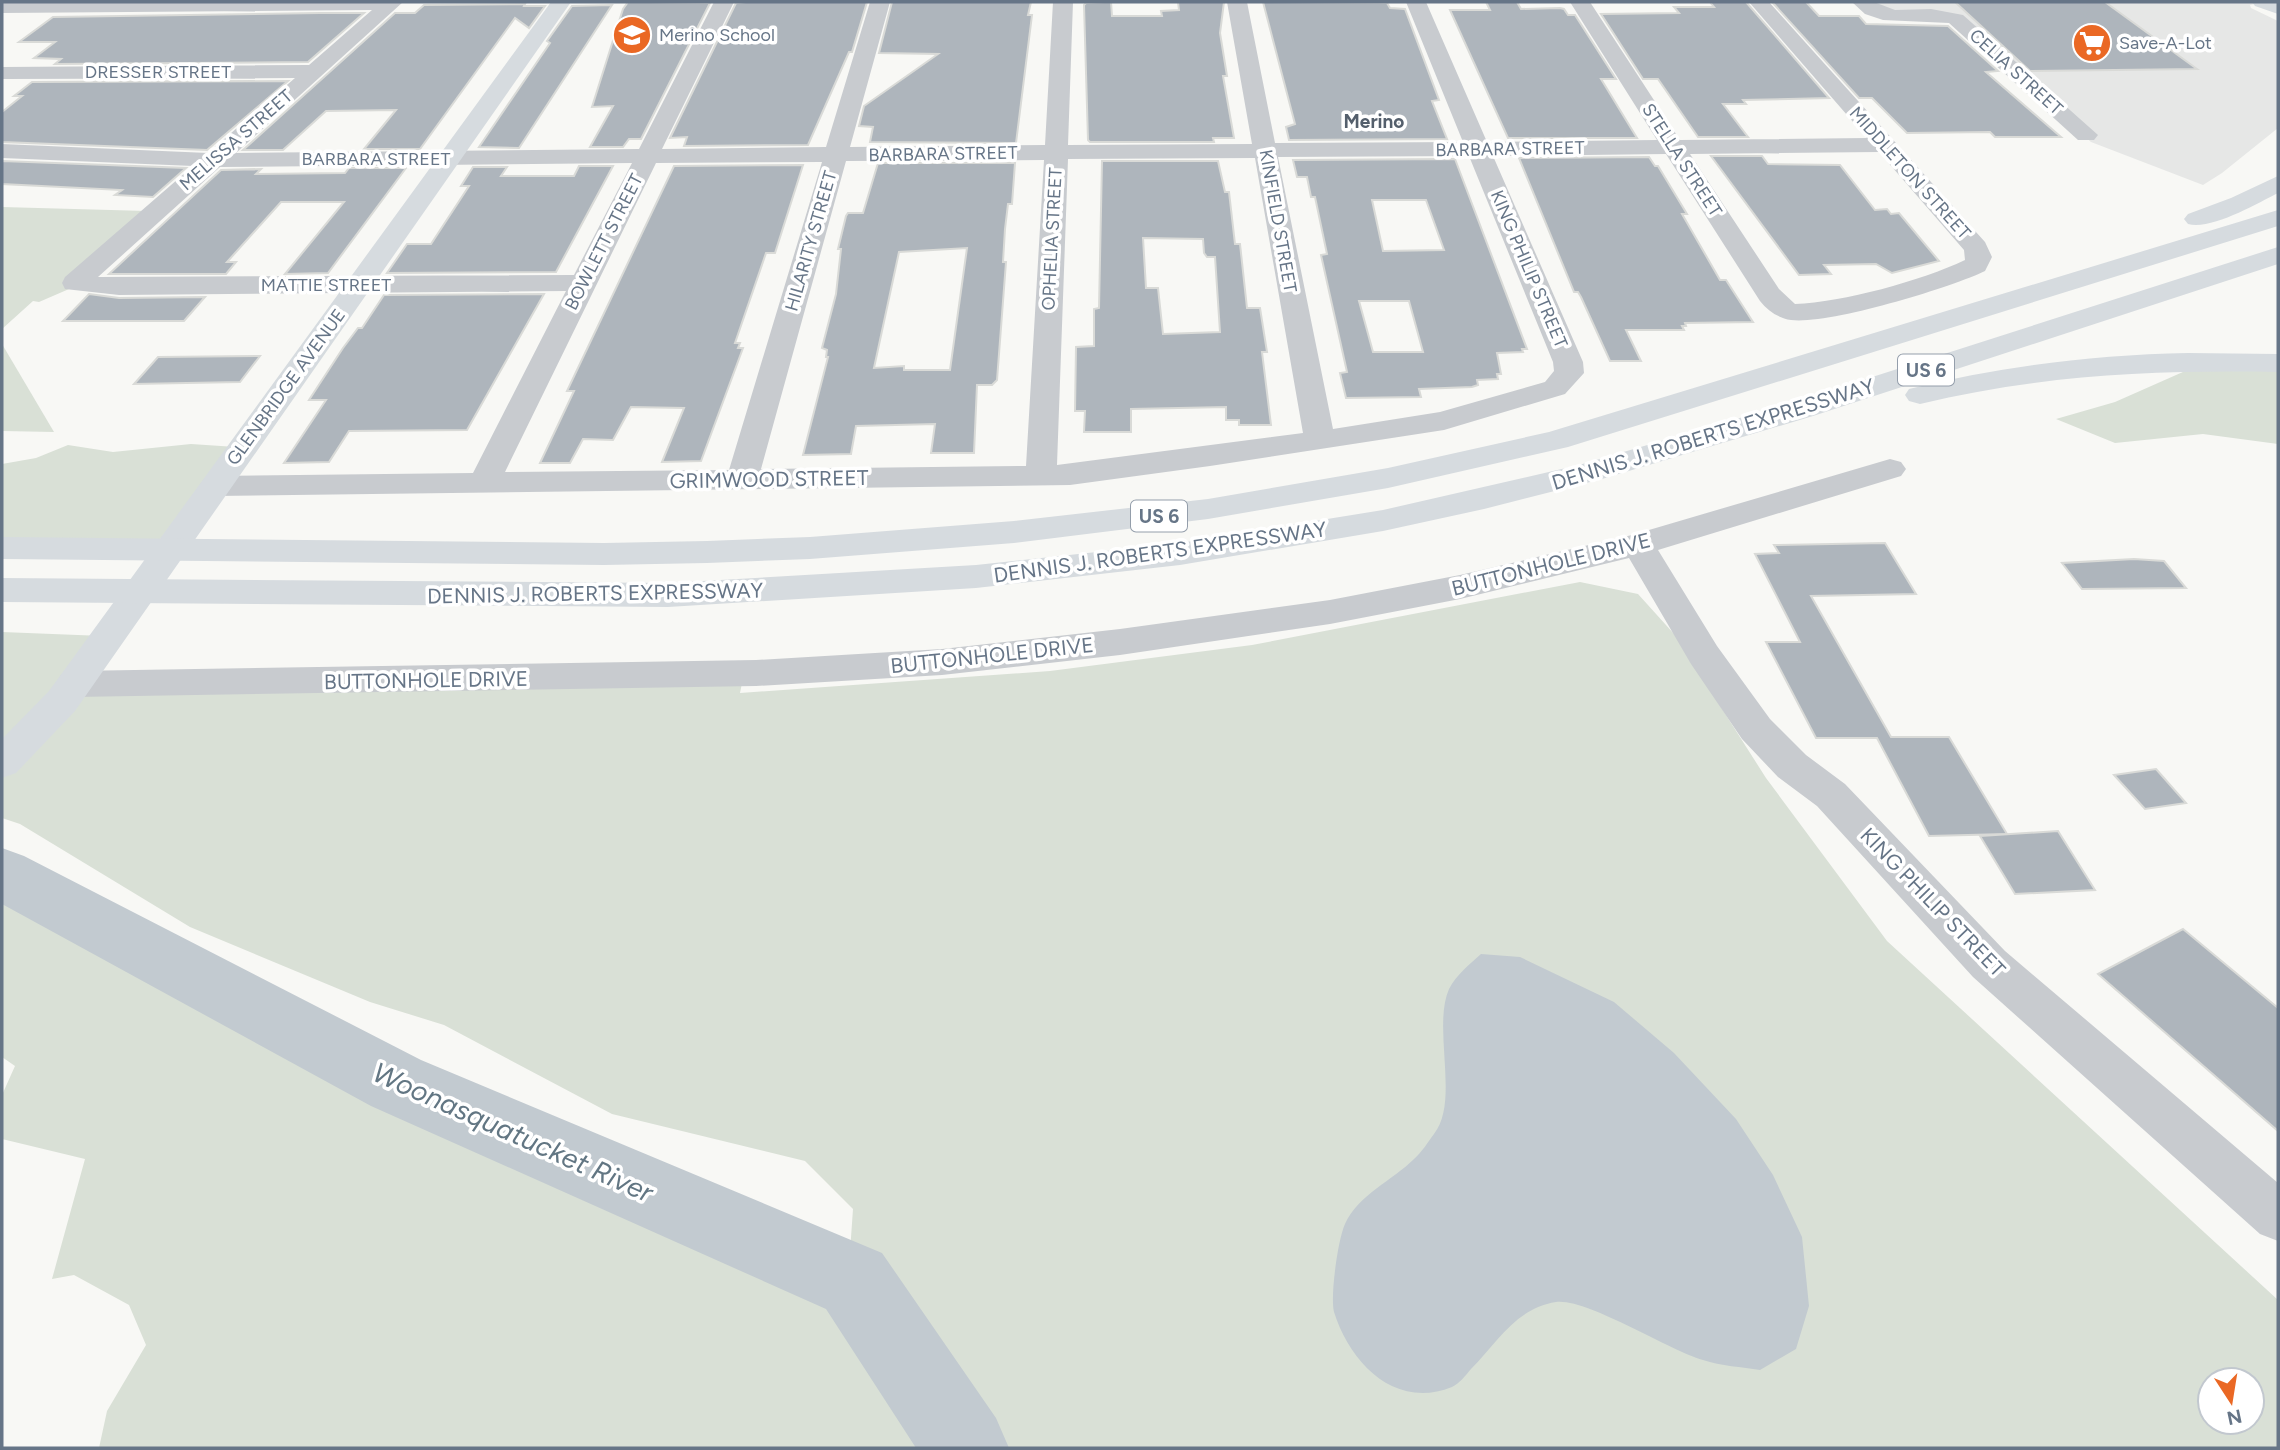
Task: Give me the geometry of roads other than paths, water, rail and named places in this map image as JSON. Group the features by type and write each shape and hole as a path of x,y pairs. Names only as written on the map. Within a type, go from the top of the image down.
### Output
{"main road":[{"name":"GLENBRIDGE AVENUE","path":"7,758 46,719 74,684 561,2"},
{"path":"2264,2 2278,6"},
{"path":"1776,375 2108,250 2202,218 2254,197 2278,183"},
{"name":"DENNIS J. ROBERTS EXPRESSWAY","path":"2,548 617,553 810,548 1014,532 1208,509 1388,478 1557,440 1776,375 2278,218"},
{"name":"DENNIS J. ROBERTS EXPRESSWAY","path":"2,590 654,595 884,584 1097,565 1200,551 1394,518 1571,478 1730,433 2278,255"},
{"path":"1571,478 1754,444 1917,396 2021,374 2154,362 2278,363"}],"street":[{"name":"BOWLETT STREET","path":"484,483 724,2"},
{"name":"HILARITY STREET","path":"742,479 880,2"},
{"name":"OPHELIA STREET","path":"1041,476 1063,2"},
{"name":"KINFIELD STREET","path":"1237,2 1320,441"},
{"name":"KING PHILIP STREET","path":"1320,441 1410,427 1480,411 1545,392 1561,384 1569,373 1568,362 1416,2"},
{"name":"STELLA STREET","path":"1580,2 1767,292 1790,312"},
{"name":"MIDDLETON STREET","path":"1759,2 1976,248 1979,257 1976,265 1934,281 1825,310 1790,312"},
{"name":"CELIA STREET","path":"1862,2 1872,12 1882,15 1936,15 1956,19 2086,135"},
{"path":"2,7 392,3"},
{"name":"MELISSA STREET","path":"79,279 392,3"},
{"name":"DRESSER STREET","path":"2,73 315,71"},
{"name":"BARBARA STREET","path":"2,151 212,160 1885,145"},
{"name":"MATTIE STREET","path":"79,279 75,283 96,286 584,283"},
{"name":"GRIMWOOD STREET","path":"208,496 484,483 1041,476 1108,471 1320,441"},
{"name":"BUTTONHOLE DRIVE","path":"74,684 659,676 847,669 942,662 1120,642 1330,612 1460,587 1638,545 1890,469"},
{"name":"KING PHILIP STREET","path":"1638,545 1704,655 1756,729 1792,766 1831,795 1989,964 2278,1216"}],"waterway":[{"name":"Woonasquatucket River","path":"2,874 396,1083 854,1281 966,1448"}],"place":[{"name":"Merino School","path":"632,35"},
{"name":"Save-A-Lot","path":"2092,43"}],"district":[{"name":"Merino","path":"1374,121"}]}
